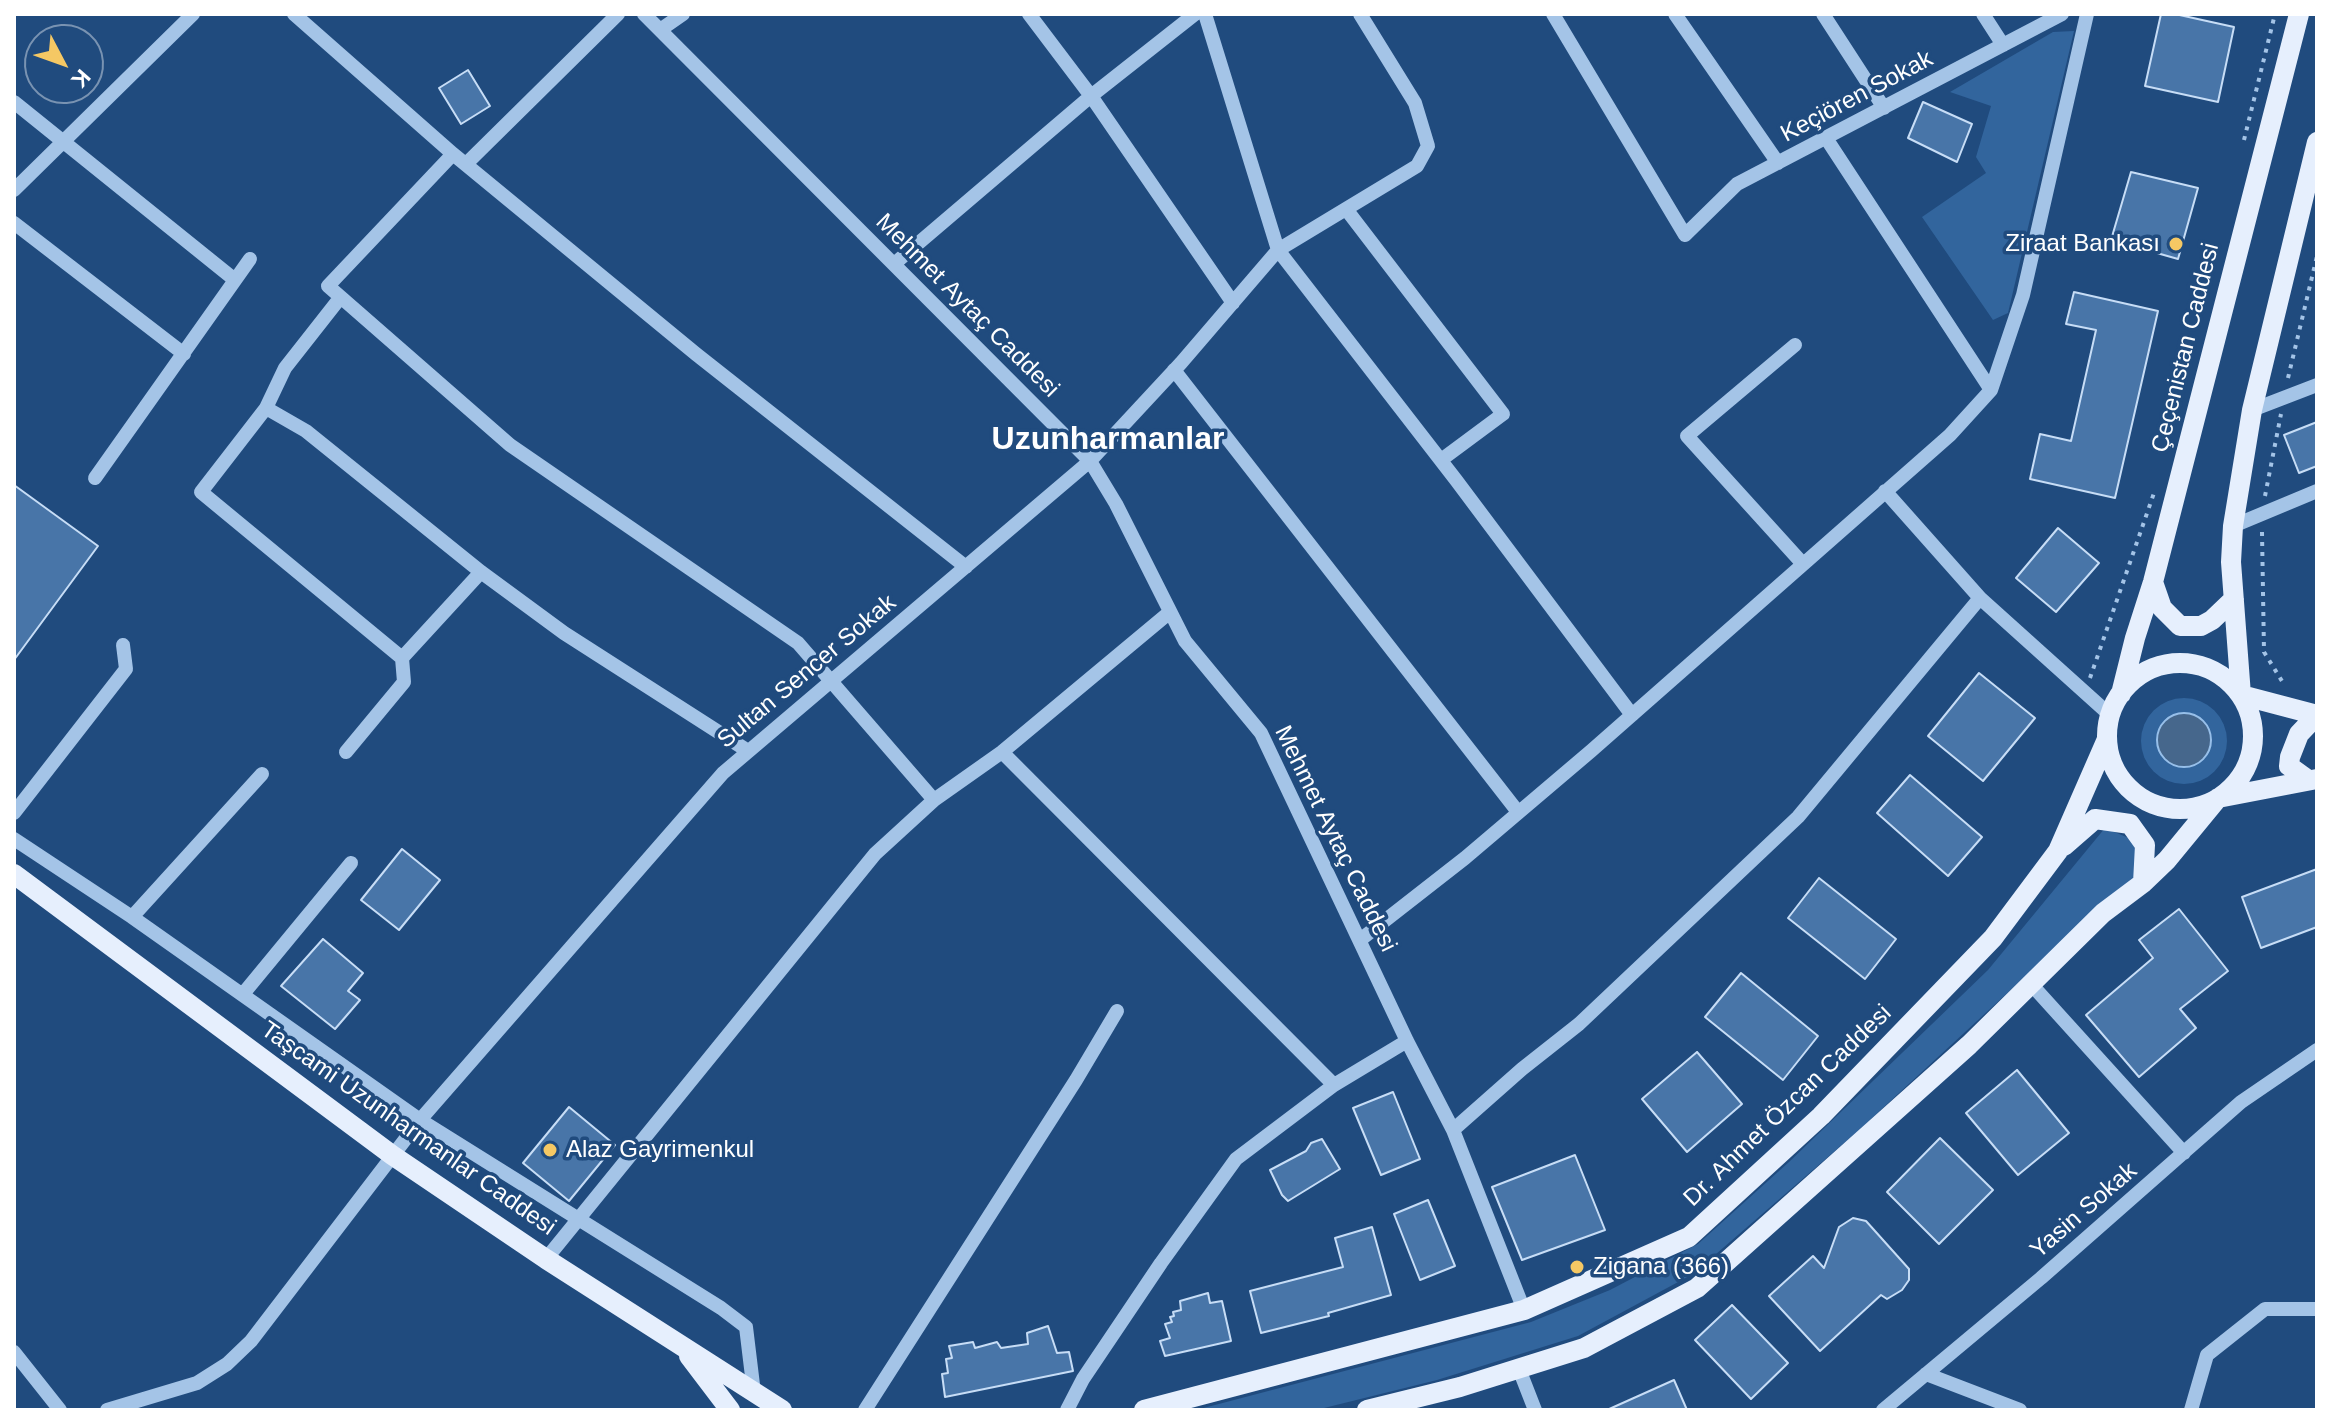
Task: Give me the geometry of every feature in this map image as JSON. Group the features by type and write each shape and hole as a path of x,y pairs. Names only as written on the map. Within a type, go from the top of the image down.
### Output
{"main road":[{"name":"Çeçenistan Caddesi","path":"2121,694 2153,582 2299,14"},
{"path":"2241,695 2231,562 2233,526 2252,410 2317,142"},
{"path":"2153,582 2162,608 2180,626 2201,626 2234,599"},
{"path":"1367,1410 1460,1387 1584,1348 1697,1288 1969,1045 2103,913 2143,883 2167,860 2218,798 2236,783 2248,763 2253,740 2251,716 2241,695 2215,672 2181,662 2158,666 2137,677 2121,694 2110,715 2107,739 2112,764 2126,785 2146,800 2170,808 2182,808 2207,804 2218,798 2312,779"},
{"path":"2241,695 2317,715 2299,734 2289,766 2312,779"},
{"name":"Dr. Ahmet Özcan Caddesi","path":"1144,1410 1524,1310 1689,1237 1821,1116 1993,938 2058,851 2107,739"},
{"path":"2058,851 2095,819 2130,824 2145,845 2143,883"},
{"name":"Taşcami Uzunharmanlar Caddesi","path":"14,874 392,1155 546,1259 782,1410"},
{"path":"679,1344 730,1410"}],"street":[{"path":"14,190 193,14"},
{"path":"294,14 453,154 684,344 966,567"},
{"path":"466,164 618,14"},
{"name":"Mehmet Aytaç Caddesi","path":"644,14 1090,461 1116,504 1185,641 1261,733 1407,1041 1453,1130 1524,1310"},
{"path":"660,30 683,14"},
{"path":"1029,14 1091,96 1233,303"},
{"path":"894,264 1091,96 1195,14"},
{"path":"1205,14 1278,250 1441,460 1632,715"},
{"name":"Sultan Sencer Sokak","path":"107,1410 197,1383 227,1364 251,1341 420,1120 712,785 1090,461 1278,250 1417,166 1428,146 1415,103 1360,14"},
{"name":"Keçiören Sokak","path":"1553,14 1685,235 1737,184 2062,14"},
{"path":"1675,14 1778,163"},
{"path":"1823,14 1884,108"},
{"path":"1983,14 2003,45"},
{"path":"1360,940 1632,715 1950,435 1991,390 2023,295 2087,14"},
{"path":"14,102 235,280"},
{"path":"1826,138 1991,390"},
{"path":"453,154 328,286 510,445 798,643 934,800"},
{"path":"1346,209 1503,414 1441,460"},
{"path":"14,223 184,354"},
{"path":"95,478 250,259"},
{"path":"340,298 285,368 266,408 201,492 402,658 404,682 346,752"},
{"path":"1795,345 1687,436 1803,564"},
{"path":"1174,370 1518,812"},
{"path":"2252,410 2317,385"},
{"path":"266,408 306,431 481,572 564,633 748,751"},
{"path":"1885,491 1980,598 2110,715"},
{"path":"2233,526 2317,491"},
{"path":"402,658 481,572"},
{"path":"1453,1130 1579,1024 1798,817 1980,598"},
{"path":"546,1259 875,854 934,800 1002,752 1170,612"},
{"path":"14,813 126,669 123,645"},
{"path":"1002,752 1334,1085"},
{"path":"132,917 262,774"},
{"path":"14,839 132,917 420,1120 721,1308 746,1327 754,1393"},
{"path":"243,994 351,863"},
{"path":"2031,984 2184,1153"},
{"path":"865,1410 1117,1011"},
{"path":"1067,1410 1100,1353 1236,1159 1334,1085 1407,1041"},
{"name":"Yasin Sokak","path":"1883,1410 2041,1278 2241,1102 2317,1050"},
{"path":"2191,1410 2207,1355 2265,1309 2317,1309"},
{"path":"14,1352 60,1410"},
{"path":"1519,1369 1535,1410"},
{"path":"1926,1374 2020,1410"}],"path":[{"path":"2242,149 2275,14"},
{"path":"2086,692 2154,493"}],"shaded area":[{"path":"2074,31 2008,313 1993,320 1922,217 1986,173 1976,157 1991,106 1950,92 2053,32"},
{"path":"2184,698 2208,705 2220,717 2227,741 2220,765 2208,777 2184,784 2160,777 2148,765 2141,741 2148,717 2160,705"},
{"path":"2184,713 2203,721 2211,740 2203,759 2184,767 2165,759 2157,740 2165,721"},
{"path":"2105,828 2131,839 2138,855 2140,880 2082,924 1859,1130 1693,1274 1578,1336 1437,1380 1316,1410 1196,1410 1531,1322 1610,1290 1698,1244 1789,1162 1988,970"}],"building":[{"path":"2161,14 2175,14 2234,27 2218,102 2145,86"},
{"path":"468,70 490,106 461,124 439,88"},
{"path":"1923,102 1972,124 1957,162 1908,138"},
{"path":"2131,172 2198,188 2178,259 2111,240"},
{"path":"2074,292 2158,311 2115,498 2030,479 2040,434 2071,441 2096,330 2066,324"},
{"path":"2317,422 2317,466 2299,473 2284,435"},
{"path":"14,485 98,546 14,660"},
{"path":"2058,528 2099,563 2056,612 2016,578"},
{"path":"1979,673 2035,718 1983,781 1928,736"},
{"path":"1910,775 1982,837 1948,876 1877,813"},
{"path":"402,849 440,880 399,930 361,900"},
{"path":"2317,869 2317,927 2261,948 2242,897"},
{"path":"1819,878 1896,939 1865,979 1788,918"},
{"path":"2179,909 2228,971 2180,1009 2196,1028 2139,1077 2086,1015 2153,958 2139,940"},
{"path":"323,939 363,973 348,991 360,1000 335,1029 281,986"},
{"path":"1741,973 1818,1036 1783,1080 1705,1017"},
{"path":"1697,1052 1742,1104 1687,1152 1642,1099"},
{"path":"2017,1070 2069,1133 2018,1175 1966,1113"},
{"path":"1393,1092 1420,1159 1381,1175 1353,1108"},
{"path":"569,1107 615,1145 569,1201 523,1163"},
{"path":"1940,1138 1993,1190 1939,1244 1887,1192"},
{"path":"1322,1139 1340,1169 1288,1201 1270,1170"},
{"path":"1575,1155 1605,1230 1522,1260 1492,1187"},
{"path":"1428,1200 1455,1266 1420,1280 1394,1214"},
{"path":"1853,1218 1866,1221 1909,1269 1909,1280 1902,1290 1887,1299 1881,1295 1820,1351 1769,1296 1813,1256 1824,1268 1839,1227"},
{"path":"1372,1227 1391,1295 1328,1313 1329,1316 1261,1333 1250,1291 1343,1267 1335,1238"},
{"path":"1208,1293 1210,1303 1222,1301 1231,1341 1165,1356 1160,1341 1170,1338 1165,1324 1172,1322 1170,1317 1174,1316 1173,1312 1181,1310 1180,1301"},
{"path":"1732,1305 1788,1363 1751,1399 1695,1340"},
{"path":"1048,1326 1057,1353 1069,1352 1073,1371 945,1397 942,1374 948,1373 946,1359 952,1358 949,1346 973,1342 975,1348 997,1342 1001,1348 1028,1344 1027,1333"},
{"path":"1674,1380 1687,1410 1607,1410"}],"place":[{"name":"Ziraat Bankası","path":"2176,244"},
{"name":"Alaz Gayrimenkul","path":"550,1150"},
{"name":"Zigana (366)","path":"1577,1267"}],"district":[{"name":"Uzunharmanlar","path":"1108,440"}]}
